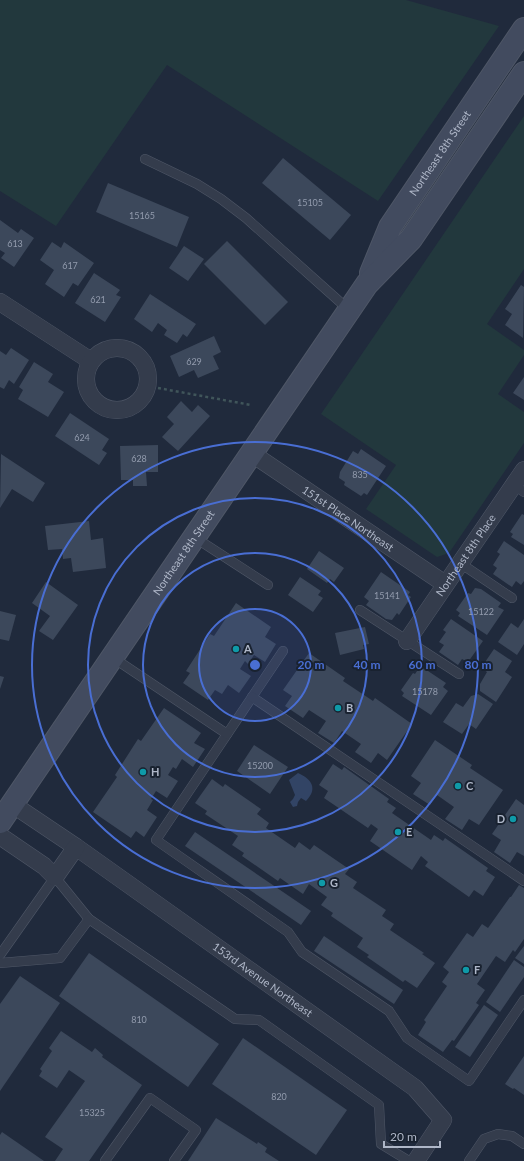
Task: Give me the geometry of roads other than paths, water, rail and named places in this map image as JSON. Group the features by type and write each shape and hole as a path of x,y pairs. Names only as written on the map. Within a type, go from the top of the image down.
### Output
{"main road":[{"name":"Northeast 8th Street","path":"367,284 390,227 524,29"},
{"name":"Northeast 8th Street","path":"0,822 367,284 411,238 524,73"}],"street":[{"path":"0,302 91,361"},
{"name":"151st Place Northeast","path":"251,453 282,472 445,584"},
{"name":"Northeast 8th Place","path":"407,641 460,563 519,489 524,470"},
{"name":"153rd Avenue Northeast","path":"12,804 76,847 415,1088 443,1120 416,1161"},
{"path":"0,836 44,866 55,877 76,847"}],"lane":[{"path":"145,159 197,184 221,199 246,218 349,310"},
{"path":"194,537 268,585"},
{"path":"460,563 512,598"},
{"path":"360,610 459,674"},
{"path":"283,651 156,840 288,932 302,952 389,1011 407,1038 469,1081 524,1000"},
{"path":"112,657 227,734"},
{"path":"252,697 524,881"},
{"path":"0,955 55,877 89,919 234,1019 259,1020 379,1105 381,1144 409,1161"},
{"path":"0,963 60,958 89,919"},
{"path":"105,1161 150,1098 196,1130 174,1161"},
{"path":"469,1161 484,1139 498,1134 512,1136 524,1144"}],"water":[{"path":"298,773 310,781 312,785 312,792 306,801 301,798 297,806 293,807 290,802 295,795 289,780"}],"place":[{"name":"A","path":"236,649"},
{"name":"B","path":"338,708"},
{"name":"H","path":"143,772"},
{"name":"C","path":"458,786"},
{"name":"D","path":"513,819"},
{"name":"E","path":"398,832"},
{"name":"G","path":"322,883"},
{"name":"F","path":"466,970"}]}
